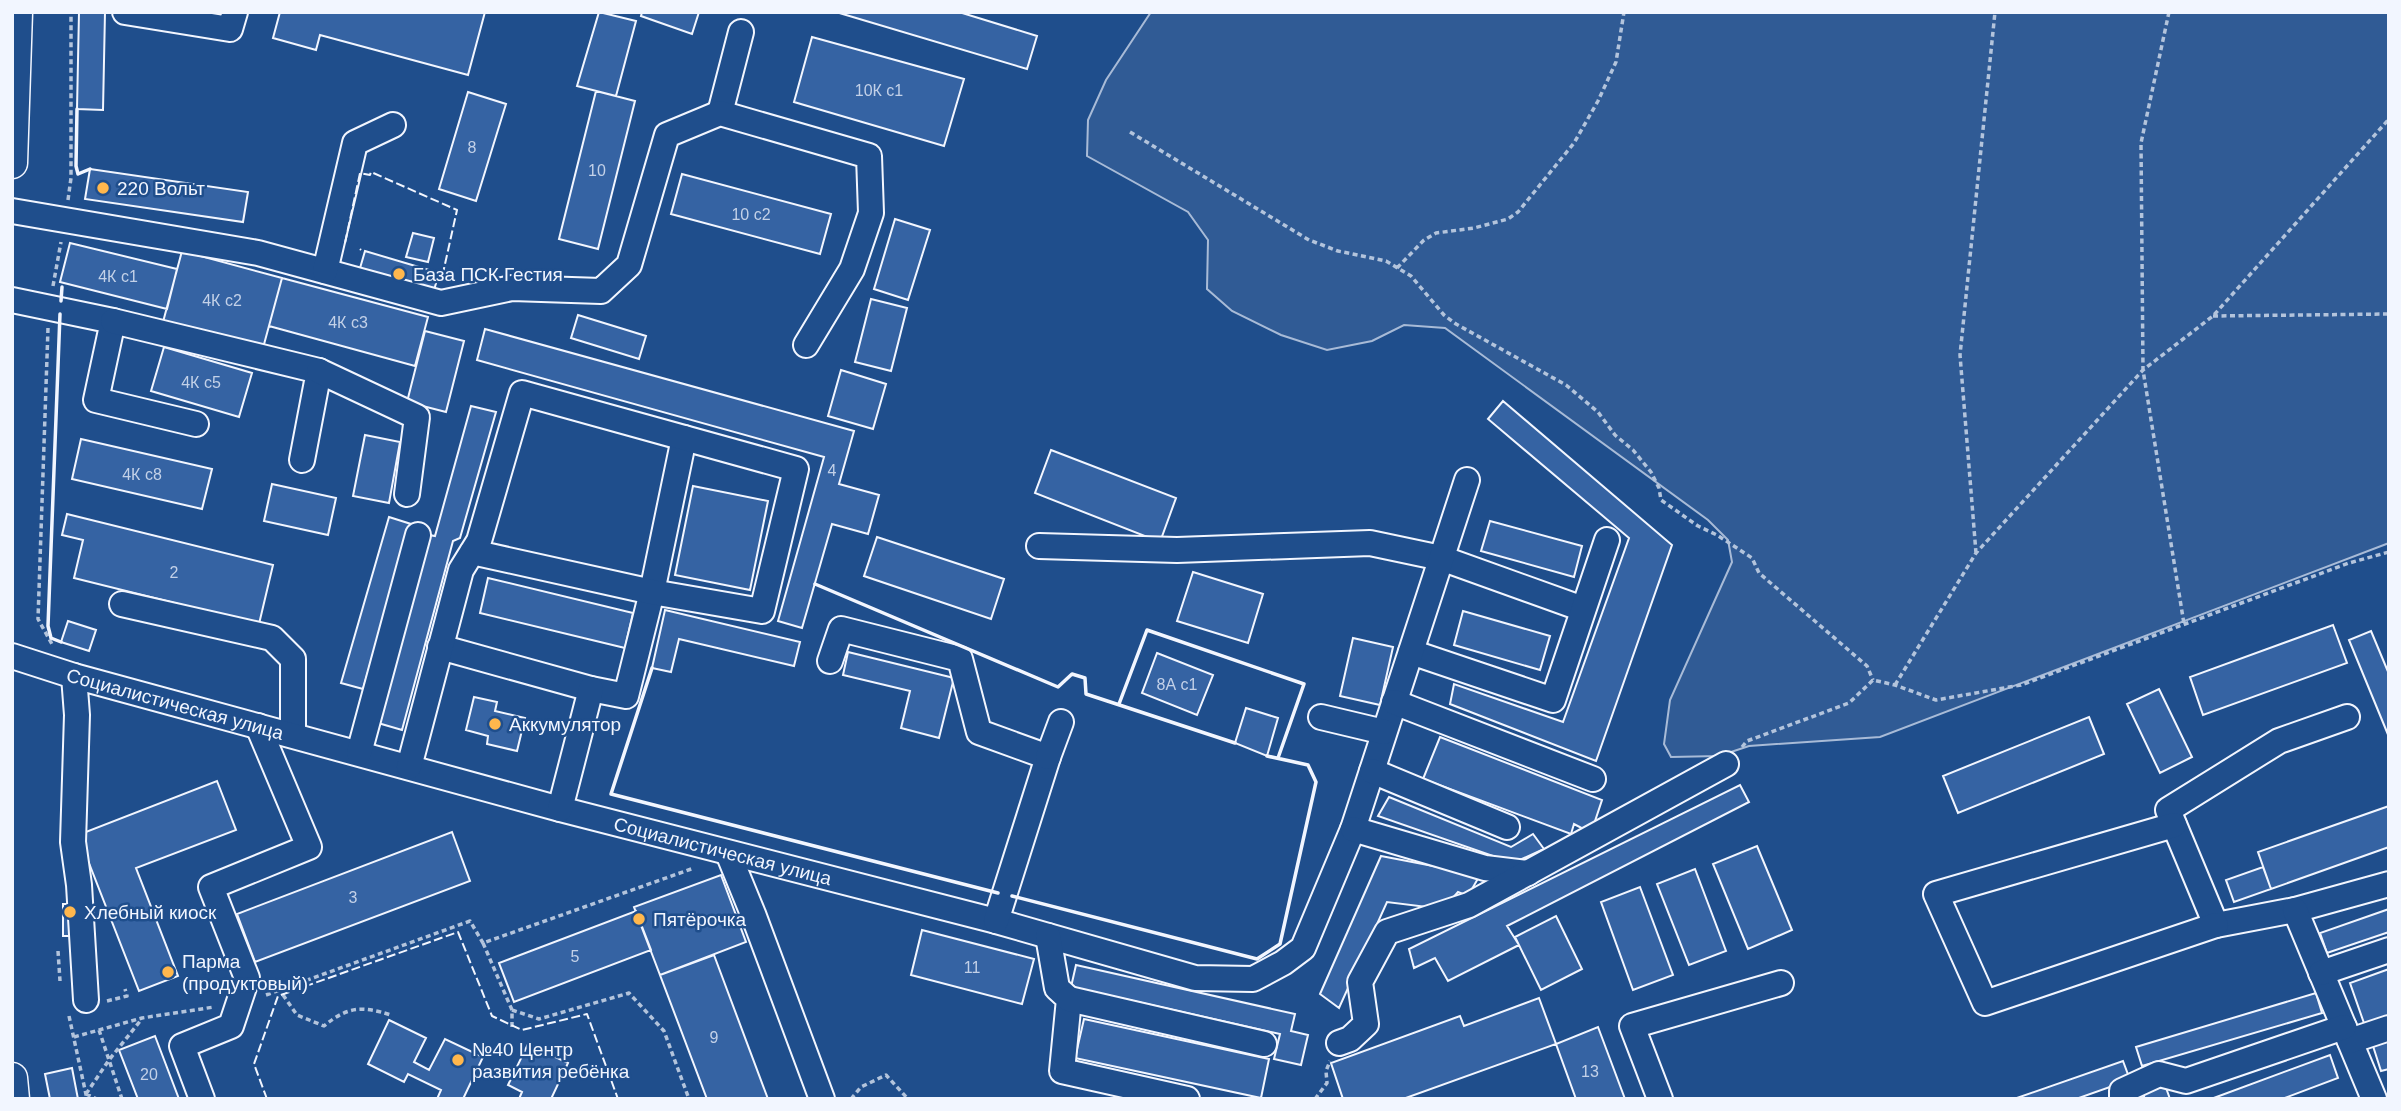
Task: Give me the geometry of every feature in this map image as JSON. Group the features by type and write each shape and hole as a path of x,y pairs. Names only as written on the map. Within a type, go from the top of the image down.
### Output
{"main road":[{"path":"12,163 17,12"},
{"path":"12,1078 14,1099"}],"street":[{"path":"125,12 230,29 234,12"},
{"path":"720,113 741,32"},
{"path":"12,211 258,253 441,303 512,288 601,291 629,265 667,135 720,113 869,156 871,213 852,269 806,345"},
{"path":"325,271 355,144 393,125"},
{"path":"12,300 113,321 319,371 417,416 407,494"},
{"path":"113,321 96,400 196,424"},
{"path":"302,460 319,371"},
{"path":"409,767 460,570 479,541 522,393 796,469 762,611 652,592 472,552"},
{"path":"440,647 591,689 626,696 652,592 684,438"},
{"name":"Социалистическая улица","path":"12,656 75,676 560,809 996,921 1195,978 1253,979 1283,964 1303,948 1353,828 1467,480"},
{"path":"359,753 418,535"},
{"path":"1410,652 1553,700 1607,540"},
{"path":"1039,545 1177,550 1370,543 1441,558 1583,609"},
{"path":"122,604 272,638 293,659 292,735"},
{"path":"830,661 841,629 960,659 979,732 1048,757"},
{"path":"75,676 77,715 73,842 79,885 86,1000"},
{"path":"560,809 591,689"},
{"path":"1394,702 1593,779"},
{"path":"1321,717 1384,732"},
{"path":"2216,925 2168,810 2279,741 2347,717"},
{"path":"996,921 1061,722"},
{"path":"202,1099 182,1046 231,1026 247,978 211,887 309,847 258,726"},
{"path":"1339,1044 1350,1039 1366,1024 1360,982 1387,932 1469,905 1726,764"},
{"path":"1372,771 1507,827"},
{"path":"2174,825 1936,894 1985,1003 2216,925 2295,910 2389,884"},
{"path":"1353,828 1485,868 1528,873"},
{"path":"728,853 822,1099"},
{"path":"2295,910 2374,1099"},
{"path":"1048,936 1058,988 1069,999 1264,1044"},
{"path":"2321,973 2389,950"},
{"path":"1660,1099 1632,1026 1781,983"},
{"path":"1069,999 1062,1071 1186,1099"},
{"path":"2122,1099 2122,1091 2159,1074 2186,1081 2347,1034 2389,1028"}],"path":[{"path":"71,12 71,178 49,308 38,619 56,651 75,676"},
{"path":"1397,268 1424,240 1436,233 1508,219 1518,212 1574,143 1598,101 1616,62 1624,12"},
{"path":"1976,553 1960,355 1995,12"},
{"path":"2169,12 2141,143 2143,370 2184,624"},
{"path":"1895,685 1976,553 2143,370 2213,316 2389,119"},
{"path":"1130,132 1309,240 1338,251 1386,261 1411,276 1444,315 1456,324 1566,385 1598,412 1615,435 1633,450 1651,472 1659,488 1661,500 1752,558 1759,573 1867,666 1873,680"},
{"path":"2213,316 2389,314"},
{"path":"1873,680 1895,685 1936,701 2021,685 2349,563 2389,552"},
{"path":"1726,764 1747,741 1849,704 1873,680"},
{"path":"484,943 702,865"},
{"path":"74,1037 142,1018 257,999 470,921 484,943 512,1010 512,1027"},
{"path":"512,1010 539,1019 629,993 664,1031 689,1099"},
{"path":"283,995 297,1015 324,1026 337,1015 356,1008 391,1015"},
{"path":"97,1099 87,1097 109,1060 142,1018"},
{"path":"99,1030 122,1099"},
{"path":"1315,1099 1327,1083 1326,1070 1339,1044"},
{"path":"851,1099 861,1087 886,1075 908,1099"}],"shaded area":[{"path":"1151,12 2389,12 2389,543 1880,737 1749,746 1719,756 1671,757 1664,744 1670,700 1732,562 1728,540 1708,520 1445,328 1404,325 1372,341 1327,350 1281,335 1232,311 1207,289 1208,240 1188,212 1087,156 1088,120 1106,80"}],"building":[{"path":"79,12 105,12 103,110 77,109"},
{"path":"280,12 485,12 468,75 320,35 316,50 273,38"},
{"path":"599,12 636,21 616,96 577,86"},
{"path":"642,12 699,12 692,34 641,16"},
{"path":"836,12 959,12 1037,36 1027,69"},
{"path":"812,37 964,79 944,146 794,102"},
{"path":"596,91 635,101 598,249 559,239"},
{"path":"468,92 506,104 476,201 439,189"},
{"path":"90,169 248,192 243,222 85,199"},
{"path":"682,174 831,214 820,254 671,214"},
{"path":"895,219 930,230 908,300 874,289"},
{"path":"413,233 434,238 428,262 406,257"},
{"path":"70,243 177,269 167,309 60,282"},
{"path":"182,251 282,278 263,348 163,322"},
{"name":"База ПСК Гестия","path":"365,251 439,273 432,297 358,275"},
{"path":"282,278 428,317 415,366 269,326"},
{"path":"871,299 907,308 891,371 855,362"},
{"path":"578,315 646,336 639,359 571,338"},
{"path":"485,329 854,431 839,484 879,495 868,534 832,524 802,628 778,621 824,457 477,360"},
{"path":"425,331 464,341 446,412 407,402"},
{"path":"164,347 252,373 239,417 151,391"},
{"path":"841,370 886,384 873,429 828,416"},
{"path":"1503,401 1672,545 1596,761 1450,704 1454,684 1563,722 1629,538 1488,419"},
{"path":"471,406 496,412 460,538 453,541 402,730 378,723 429,535 435,536"},
{"path":"365,435 400,442 389,503 353,496"},
{"path":"81,439 212,469 202,509 72,479"},
{"path":"1051,450 1176,498 1160,542 1035,493"},
{"path":"272,484 336,498 328,535 264,521"},
{"path":"693,486 768,501 750,590 675,575"},
{"path":"67,514 273,565 259,624 74,578 83,540 62,535"},
{"path":"389,517 411,524 363,689 341,683"},
{"path":"1490,521 1582,546 1574,577 1481,551"},
{"path":"877,537 1004,579 991,619 864,576"},
{"path":"1193,572 1263,594 1248,643 1177,621"},
{"path":"488,578 633,613 625,648 480,613"},
{"path":"665,610 800,642 794,666 679,639 671,672 652,668"},
{"path":"1463,611 1550,636 1540,670 1454,645"},
{"path":"68,621 96,630 89,651 61,642"},
{"path":"2333,625 2347,663 2203,715 2190,677"},
{"path":"2371,631 2389,674 2389,737 2349,640"},
{"path":"1353,638 1393,647 1380,705 1340,696"},
{"path":"848,652 954,678 939,738 901,728 910,691 843,675"},
{"path":"1157,653 1213,675 1197,715 1142,693"},
{"path":"2159,689 2192,757 2160,773 2127,704"},
{"name":"Аккумулятор","path":"474,697 497,702 495,711 525,718 517,751 487,744 488,736 466,730"},
{"path":"1246,708 1278,718 1267,756 1235,743"},
{"path":"2089,717 2104,754 1958,813 1943,776"},
{"path":"1440,737 1602,800 1591,833 1574,824 1571,834 1423,779"},
{"path":"217,781 236,830 136,868 178,976 139,991 78,835"},
{"path":"1740,785 1749,802 1507,926 1519,945 1448,981 1435,958 1414,968 1409,949"},
{"path":"1389,797 1511,847 1533,834 1544,849 1513,863 1378,816"},
{"path":"2389,806 2389,847 2271,889 2258,852"},
{"path":"452,832 470,881 255,962 237,914"},
{"path":"1757,846 1792,930 1748,949 1713,864"},
{"path":"1381,856 1480,875 1468,896 1458,892 1443,909 1387,902 1339,1008 1320,994"},
{"path":"2263,867 2271,889 2234,902 2226,880"},
{"path":"1695,869 1726,951 1689,965 1657,884"},
{"path":"721,875 746,942 660,975 634,907"},
{"path":"1640,887 1673,975 1633,990 1601,902"},
{"path":"63,904 76,904 76,936 63,936"},
{"path":"2389,909 2389,932 2327,953 2320,933"},
{"path":"636,911 651,950 514,1002 499,963"},
{"path":"1556,916 1582,969 1541,990 1515,937"},
{"path":"922,930 1034,959 1022,1004 911,975"},
{"path":"714,955 768,1099 707,1099 660,975"},
{"path":"1076,965 1295,1014 1291,1031 1308,1035 1301,1065 1274,1059 1280,1034 1071,987"},
{"path":"2389,969 2389,1018 2365,1026 2350,983"},
{"path":"2316,993 2322,1013 2142,1066 2136,1047"},
{"path":"1539,998 1556,1044 1403,1099 1343,1099 1331,1063 1460,1016 1464,1026"},
{"path":"1084,1019 1269,1059 1261,1098 1075,1058"},
{"name":"№40 Центр развития ребёнка","path":"389,1020 426,1038 414,1062 429,1070 445,1039 483,1057 463,1099 437,1099 441,1090 408,1074 404,1082 368,1064"},
{"path":"1598,1027 1625,1099 1576,1099 1556,1044"},
{"path":"155,1036 179,1099 138,1099 119,1050"},
{"path":"2389,1041 2389,1069 2381,1071 2373,1046"},
{"name":"№40 Центр развития ребёнка","path":"528,1044 568,1063 551,1099 519,1099 522,1092 508,1085"},
{"path":"2330,1055 2338,1078 2282,1099 2211,1099"},
{"path":"2123,1061 2130,1080 2076,1099 2014,1099"},
{"path":"72,1068 78,1099 50,1099 45,1074"},
{"path":"2165,1085 2170,1099 2145,1099 2143,1094"}],"fence":[{"path":"345,243 360,173 370,175 371,172 457,210 443,273 439,273"},
{"path":"267,1099 254,1064 278,996 458,932 492,1016 522,1030 587,1014 618,1099"}],"wall":[{"path":"77,109 76,166 78,174 90,169"},
{"path":"61,301 62,287"},
{"path":"60,314 48,626 51,638 61,642"},
{"path":"815,584 1058,687 1072,674 1085,678 1086,694 1235,743"},
{"path":"1119,704 1147,630 1304,684 1278,758"},
{"path":"652,668 611,794 998,893"},
{"path":"1012,896 1257,959 1280,944 1316,782 1308,765 1267,756"}],"place":[{"name":"220 Вольт","path":"103,188"},
{"name":"База ПСК Гестия","path":"399,274"},
{"name":"Аккумулятор","path":"495,724"},
{"name":"Хлебный киоск","path":"70,912"},
{"name":"Пятёрочка","path":"639,919"},
{"name":"Парма (продуктовый)","path":"168,972"},
{"name":"№40 Центр развития ребёнка","path":"458,1060"}]}
